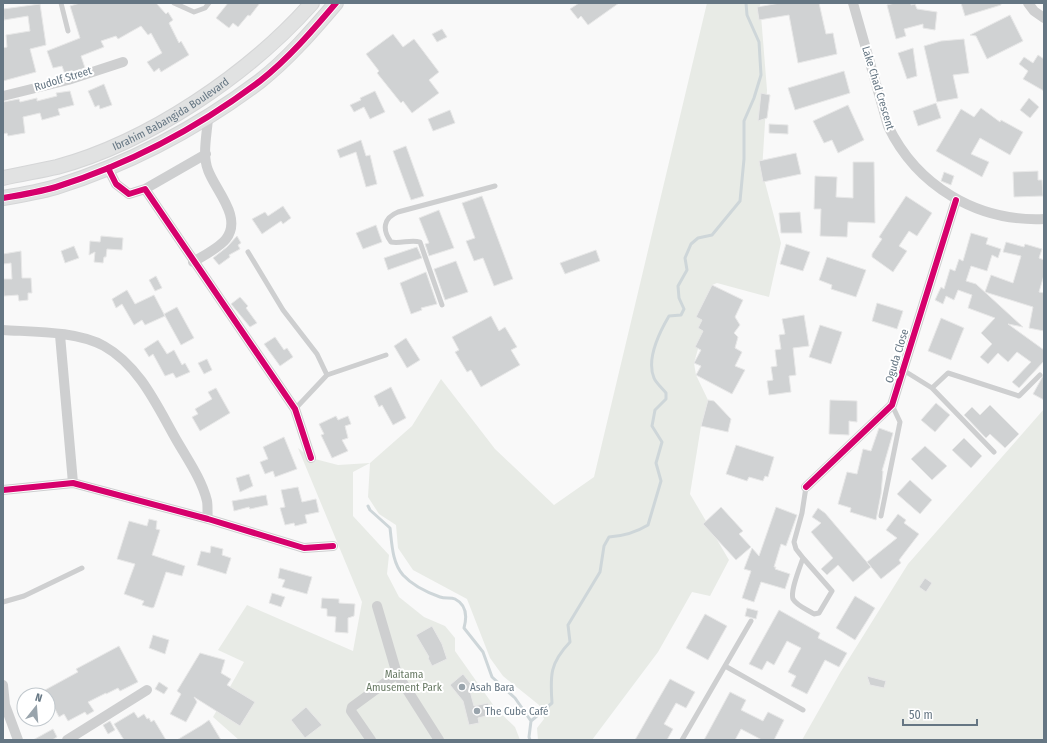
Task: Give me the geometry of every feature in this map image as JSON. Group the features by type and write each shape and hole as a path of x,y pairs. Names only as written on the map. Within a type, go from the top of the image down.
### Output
{"street":[{"name":"Ibrahim Babangida Boulevard","path":"3,178 65,164 131,138 170,117 204,97 242,68 296,20 312,3"},
{"name":"Ibrahim Babangida Boulevard","path":"3,198 55,187 108,168 189,129 208,118 260,80 297,46 336,3"},
{"name":"Lake Chad Crescent","path":"853,3 888,126 896,143 924,177 956,200 993,214 1025,220 1044,219"},
{"path":"1028,3 1034,11 1044,18"},
{"name":"Rudolf Street","path":"3,96 68,80 123,62"},
{"path":"193,262 225,240 229,233 230,225 228,207 208,170 206,154 208,118"},
{"path":"108,168 116,184 129,194 145,189 206,154"},
{"path":"145,189 193,262 295,409 311,458"},
{"name":"Oguda Close","path":"806,487 892,406 956,200"},
{"path":"3,330 47,332 82,338 104,346 128,364 148,389 201,484 207,502 208,519"},
{"path":"60,335 72,483"},
{"path":"3,490 72,483 208,519 304,548 333,546"},
{"path":"377,606 397,674 439,740"},
{"path":"372,740 351,711 352,707 397,674"},
{"path":"3,685 5,705 18,740"},
{"path":"67,740 147,690"}],"lane":[{"path":"61,3 68,31"},
{"path":"174,3 194,12 205,8 209,3"},
{"path":"442,305 420,242 415,240 399,244 391,242 386,236 384,228 386,221 391,215 398,212 495,186"},
{"path":"248,252 283,310 317,354 327,375"},
{"path":"295,409 327,375 386,355"},
{"path":"903,370 932,388 994,452"},
{"path":"932,388 948,373 1019,396 1040,375"},
{"path":"882,516 900,422 892,406"},
{"path":"803,558 793,591 793,598 797,603 814,614 819,613 832,591 796,549 794,542 802,513 806,487"},
{"path":"3,602 24,596 82,568"},
{"path":"682,740 751,621"},
{"path":"725,666 803,710"}],"green space":[{"path":"707,3 760,3 767,90 762,171 781,243 769,297 717,283 712,285 702,320 703,331 694,363 696,375 708,400 701,426 690,494 729,560 710,596 692,592 658,652 592,740 538,740 537,728 544,719 539,705 503,676 490,658 467,599 413,570 398,548 396,525 379,514 368,497 370,463 412,426 441,379 495,449 554,505 594,477"},
{"path":"1044,409 1044,740 802,740 840,673 908,564"},
{"name":"Maitama Amusement Park","path":"298,448 311,458 338,465 370,463 353,472 353,516 389,555 387,574 399,597 424,617 445,626 455,638 455,651 496,709 515,727 520,740 239,740 213,717 244,662 218,650 247,605 353,651 362,602"}],"building":[{"path":"80,3 156,3 166,14 168,12 173,20 169,23 179,43 181,41 189,55 161,72 159,68 154,72 147,62 162,53 151,33 148,35 141,26 118,39 116,36 101,41 104,47 81,56 85,68 65,74 62,66 53,68 47,51 80,38 70,6"},
{"path":"228,3 260,3 250,16 248,15 238,27 233,23 229,28 216,18"},
{"path":"579,3 619,3 588,25 581,16 578,19 570,9"},
{"path":"780,3 819,3 826,34 833,33 837,54 798,63 789,15 759,20 757,7"},
{"path":"895,3 911,3 911,5 915,4 917,9 937,12 935,30 923,28 923,24 904,29 906,36 896,39 887,5"},
{"path":"961,3 1001,3 1001,5 965,16"},
{"path":"40,4 46,45 30,49 36,72 3,81 3,48 7,47 6,35 30,31 28,16 4,20 3,9"},
{"path":"1010,15 1023,41 987,59 976,36 970,35"},
{"path":"442,29 447,37 437,42 432,34"},
{"path":"393,34 403,47 414,39 439,72 429,80 439,93 412,113 403,101 401,103 377,73 379,71 366,54"},
{"path":"964,39 969,73 953,75 958,98 937,102 924,46 941,41"},
{"path":"913,48 917,76 907,79 898,53"},
{"path":"1038,55 1044,59 1044,91 1023,79 1028,71 1019,64 1024,57 1033,63"},
{"path":"844,71 850,93 795,110 788,88"},
{"path":"104,84 112,105 100,109 99,105 95,107 88,91"},
{"path":"70,91 74,105 58,109 60,115 42,120 40,113 23,117 25,133 8,136 7,133 3,134 3,102 19,99 20,102 37,98 37,101 57,96 56,93"},
{"path":"375,91 385,112 370,119 364,107 354,112 350,105 361,100 360,98"},
{"path":"761,93 770,95 767,118 758,121"},
{"path":"1029,98 1039,107 1030,118 1020,110"},
{"path":"936,103 941,118 918,126 913,111"},
{"path":"848,105 864,140 838,153 832,140 824,143 813,121"},
{"path":"981,108 1000,122 1001,120 1023,132 1010,155 980,138 971,154 989,162 982,177 936,151 961,109 974,117"},
{"path":"450,110 455,123 433,131 428,119"},
{"path":"769,124 788,125 788,134 769,133"},
{"path":"361,140 366,156 370,155 377,184 366,187 356,152 340,158 337,150"},
{"path":"406,146 424,196 411,200 393,151"},
{"path":"796,153 801,174 763,182 759,161"},
{"path":"853,162 874,162 875,223 848,222 847,237 820,236 821,209 814,209 815,176 837,177 836,197 853,198"},
{"path":"1038,171 1038,180 1042,180 1043,196 1014,197 1013,172"},
{"path":"944,172 954,176 951,185 941,181"},
{"path":"482,196 513,279 494,286 483,258 474,261 466,241 475,238 462,203"},
{"path":"906,196 932,213 917,236 909,231 899,246 907,251 893,272 872,257 872,254 882,239 879,237"},
{"path":"283,206 291,218 283,224 281,221 262,234 252,219 265,212 268,216"},
{"path":"439,210 454,248 429,256 425,244 429,243 419,218"},
{"path":"800,212 802,233 781,233 779,213"},
{"path":"376,225 382,242 363,249 356,233"},
{"path":"971,233 988,238 986,244 1001,249 998,258 992,255 987,271 971,266 966,281 976,284 1023,327 1008,324 1044,350 1044,361 1019,388 1012,382 1031,362 1017,352 1008,362 998,353 988,364 980,357 992,344 981,333 995,318 968,308 972,295 958,290 954,300 946,296 943,304 935,300 941,287 944,289 950,269 955,271 959,259 963,261"},
{"path":"101,236 123,238 122,250 107,249 106,257 104,257 103,263 94,262 95,252 89,255 90,241 100,242"},
{"path":"237,236 241,243 238,245 240,249 229,255 230,257 219,265 213,258 227,247"},
{"path":"1006,242 1024,247 1025,244 1042,249 1039,258 1044,260 1044,275 1039,292 1044,293 1044,331 1029,328 1033,307 985,292 991,275 1013,283 1021,256 1003,252"},
{"path":"786,244 810,252 803,271 780,264"},
{"path":"74,246 79,258 65,263 61,251"},
{"path":"417,247 422,258 388,270 384,258"},
{"path":"596,250 600,261 565,274 560,263"},
{"path":"21,251 22,278 31,278 32,293 28,293 28,300 19,301 18,295 4,296 3,279 12,279 11,263 3,264 3,254"},
{"path":"827,257 866,270 856,297 831,289 832,285 819,280"},
{"path":"456,261 468,292 445,300 434,269"},
{"path":"426,272 437,304 421,308 422,310 411,314 400,283"},
{"path":"156,276 162,288 155,291 149,280"},
{"path":"712,285 743,300 735,317 740,325 734,333 738,337 735,348 742,352 735,366 745,370 732,394 696,375 701,366 694,363 701,350 695,347 703,331 698,328 702,320 696,317"},
{"path":"127,290 135,304 154,295 165,316 145,325 142,320 134,325 122,304 116,308 112,299"},
{"path":"240,297 248,306 246,308 257,323 250,327 231,304"},
{"path":"877,303 903,311 897,329 872,321"},
{"path":"177,307 194,338 181,345 164,314"},
{"path":"804,315 809,346 793,348 796,375 789,376 791,392 769,395 767,381 773,380 771,367 777,366 775,350 781,349 779,335 785,334 782,319"},
{"path":"491,316 499,331 505,327 517,347 511,350 520,365 481,387 471,370 467,372 455,352 459,350 452,337"},
{"path":"941,318 964,328 951,360 928,351"},
{"path":"820,325 842,332 831,364 809,357"},
{"path":"275,337 284,350 287,348 293,357 280,366 264,344"},
{"path":"406,338 420,360 407,368 394,346"},
{"path":"158,340 167,354 174,350 182,365 185,363 190,372 176,378 173,373 165,376 153,354 149,357 144,349"},
{"path":"207,359 212,370 204,374 198,363"},
{"path":"1044,374 1044,400 1033,394"},
{"path":"391,387 406,418 393,425 382,405 379,407 374,396"},
{"path":"216,388 230,413 200,431 192,417 198,414 195,409 212,399 208,392"},
{"path":"708,400 714,401 731,419 728,432 701,426"},
{"path":"830,400 857,401 857,422 849,421 849,435 829,434"},
{"path":"936,403 950,415 935,432 921,420"},
{"path":"990,405 1019,434 1005,448 990,434 986,438 964,415 972,407 980,415"},
{"path":"336,416 338,420 348,416 351,424 345,426 348,438 342,440 348,451 332,458 321,435 324,434 319,424"},
{"path":"879,428 893,433 882,471 881,494 876,520 850,512 851,508 838,504 847,472 857,474 863,449 871,451"},
{"path":"284,437 297,469 275,477 273,471 265,474 260,462 268,459 263,447"},
{"path":"964,438 982,456 971,468 952,450"},
{"path":"736,445 774,457 768,477 765,476 763,481 749,477 747,481 726,474"},
{"path":"925,446 947,466 932,480 911,459"},
{"path":"249,474 253,486 240,492 236,478"},
{"path":"910,480 932,500 920,514 897,494"},
{"path":"298,487 302,502 316,499 319,512 305,515 307,523 295,526 294,523 285,525 280,508 285,507 281,490"},
{"path":"266,495 268,505 250,509 249,507 234,511 232,501"},
{"path":"721,507 743,531 739,534 751,547 736,560 703,524"},
{"path":"776,507 797,515 786,546 781,544 774,567 776,567 775,569 790,574 785,589 761,582 754,602 742,598 751,571 744,569 752,548 759,556"},
{"path":"818,508 825,513 871,567 853,582 838,565 827,575 821,569 833,558 811,532 821,523 812,517"},
{"path":"898,514 906,520 904,523 919,534 899,560 901,563 881,579 867,562 897,538 886,530"},
{"path":"149,519 157,521 156,529 160,530 152,555 185,566 182,576 166,572 154,607 152,608 142,605 144,601 124,594 135,564 117,559 129,521 147,526"},
{"path":"211,546 223,549 222,555 231,558 226,574 197,565 201,551 210,553"},
{"path":"280,568 312,577 307,594 282,587 285,580 278,578"},
{"path":"925,578 932,583 926,592 919,587"},
{"path":"272,593 285,597 281,607 269,603"},
{"path":"855,596 875,608 855,640 836,628"},
{"path":"322,598 339,599 339,603 355,604 354,616 348,618 348,633 335,632 336,617 327,616 327,609 321,608"},
{"path":"747,608 758,611 756,619 745,616"},
{"path":"779,610 820,633 818,638 847,653 839,667 825,660 807,694 791,686 796,676 788,672 801,648 787,641 774,665 767,661 762,670 749,664"},
{"path":"705,614 727,626 708,660 686,648"},
{"path":"432,626 442,644 447,659 432,666 428,658 429,657 416,635"},
{"path":"153,635 169,640 165,654 149,648"},
{"path":"119,646 138,682 120,691 118,688 88,702 94,711 87,715 85,712 68,721 64,714 59,717 56,711 56,687 50,687 78,672 76,669"},
{"path":"200,653 225,660 221,673 231,679 227,685 255,702 240,726 194,697 197,702 186,722 170,714 181,694 177,691"},
{"path":"463,674 474,688 470,691 474,706 488,703 490,715 478,718 479,723 469,725 463,701 450,685"},
{"path":"867,676 886,681 884,688 870,685"},
{"path":"670,679 695,692 686,708 676,703 664,724 673,729 667,740 635,740"},
{"path":"159,682 168,688 164,694 155,689"},
{"path":"730,692 746,700 741,710 763,721 768,712 784,720 774,740 762,740 741,729 735,740 704,740"},
{"path":"306,707 322,725 305,738 291,720"},
{"path":"134,712 138,718 144,714 151,722 154,720 166,740 124,740 114,724"},
{"path":"209,720 221,740 177,740 202,725"},
{"path":"110,721 115,730 108,734 103,725"},
{"path":"53,729 57,737 52,740 33,740"}],"waterway":[{"path":"531,721 552,703 551,685 553,670 558,656 570,642 568,625 600,572 604,546 609,537 629,534 648,525 661,481 656,463 662,442 652,426 655,410 666,399 666,393 655,380 652,371 655,346 661,330 669,316 681,315 684,309 679,298 678,286 687,270 685,258 691,244 698,238 712,235 740,201 744,159 744,121 754,98 761,75 759,42 747,15 746,3"},
{"path":"368,506 370,510 390,528 395,559 399,570 403,575 425,591 442,598 455,599 462,605 466,616 464,628 483,652 492,677 515,698 531,721 530,740"}],"cycle path":[{"path":"3,198 50,189 83,178 137,155 188,129 213,114 260,81 300,44 336,3"},
{"path":"108,168 116,184 129,194 145,189 295,409 311,458"},
{"path":"806,487 892,405 956,200"},
{"path":"3,490 73,483 208,519 304,548 333,546"}],"place":[{"name":"Asah Bara","path":"462,687"},
{"name":"The Cube Café","path":"477,711"}]}
